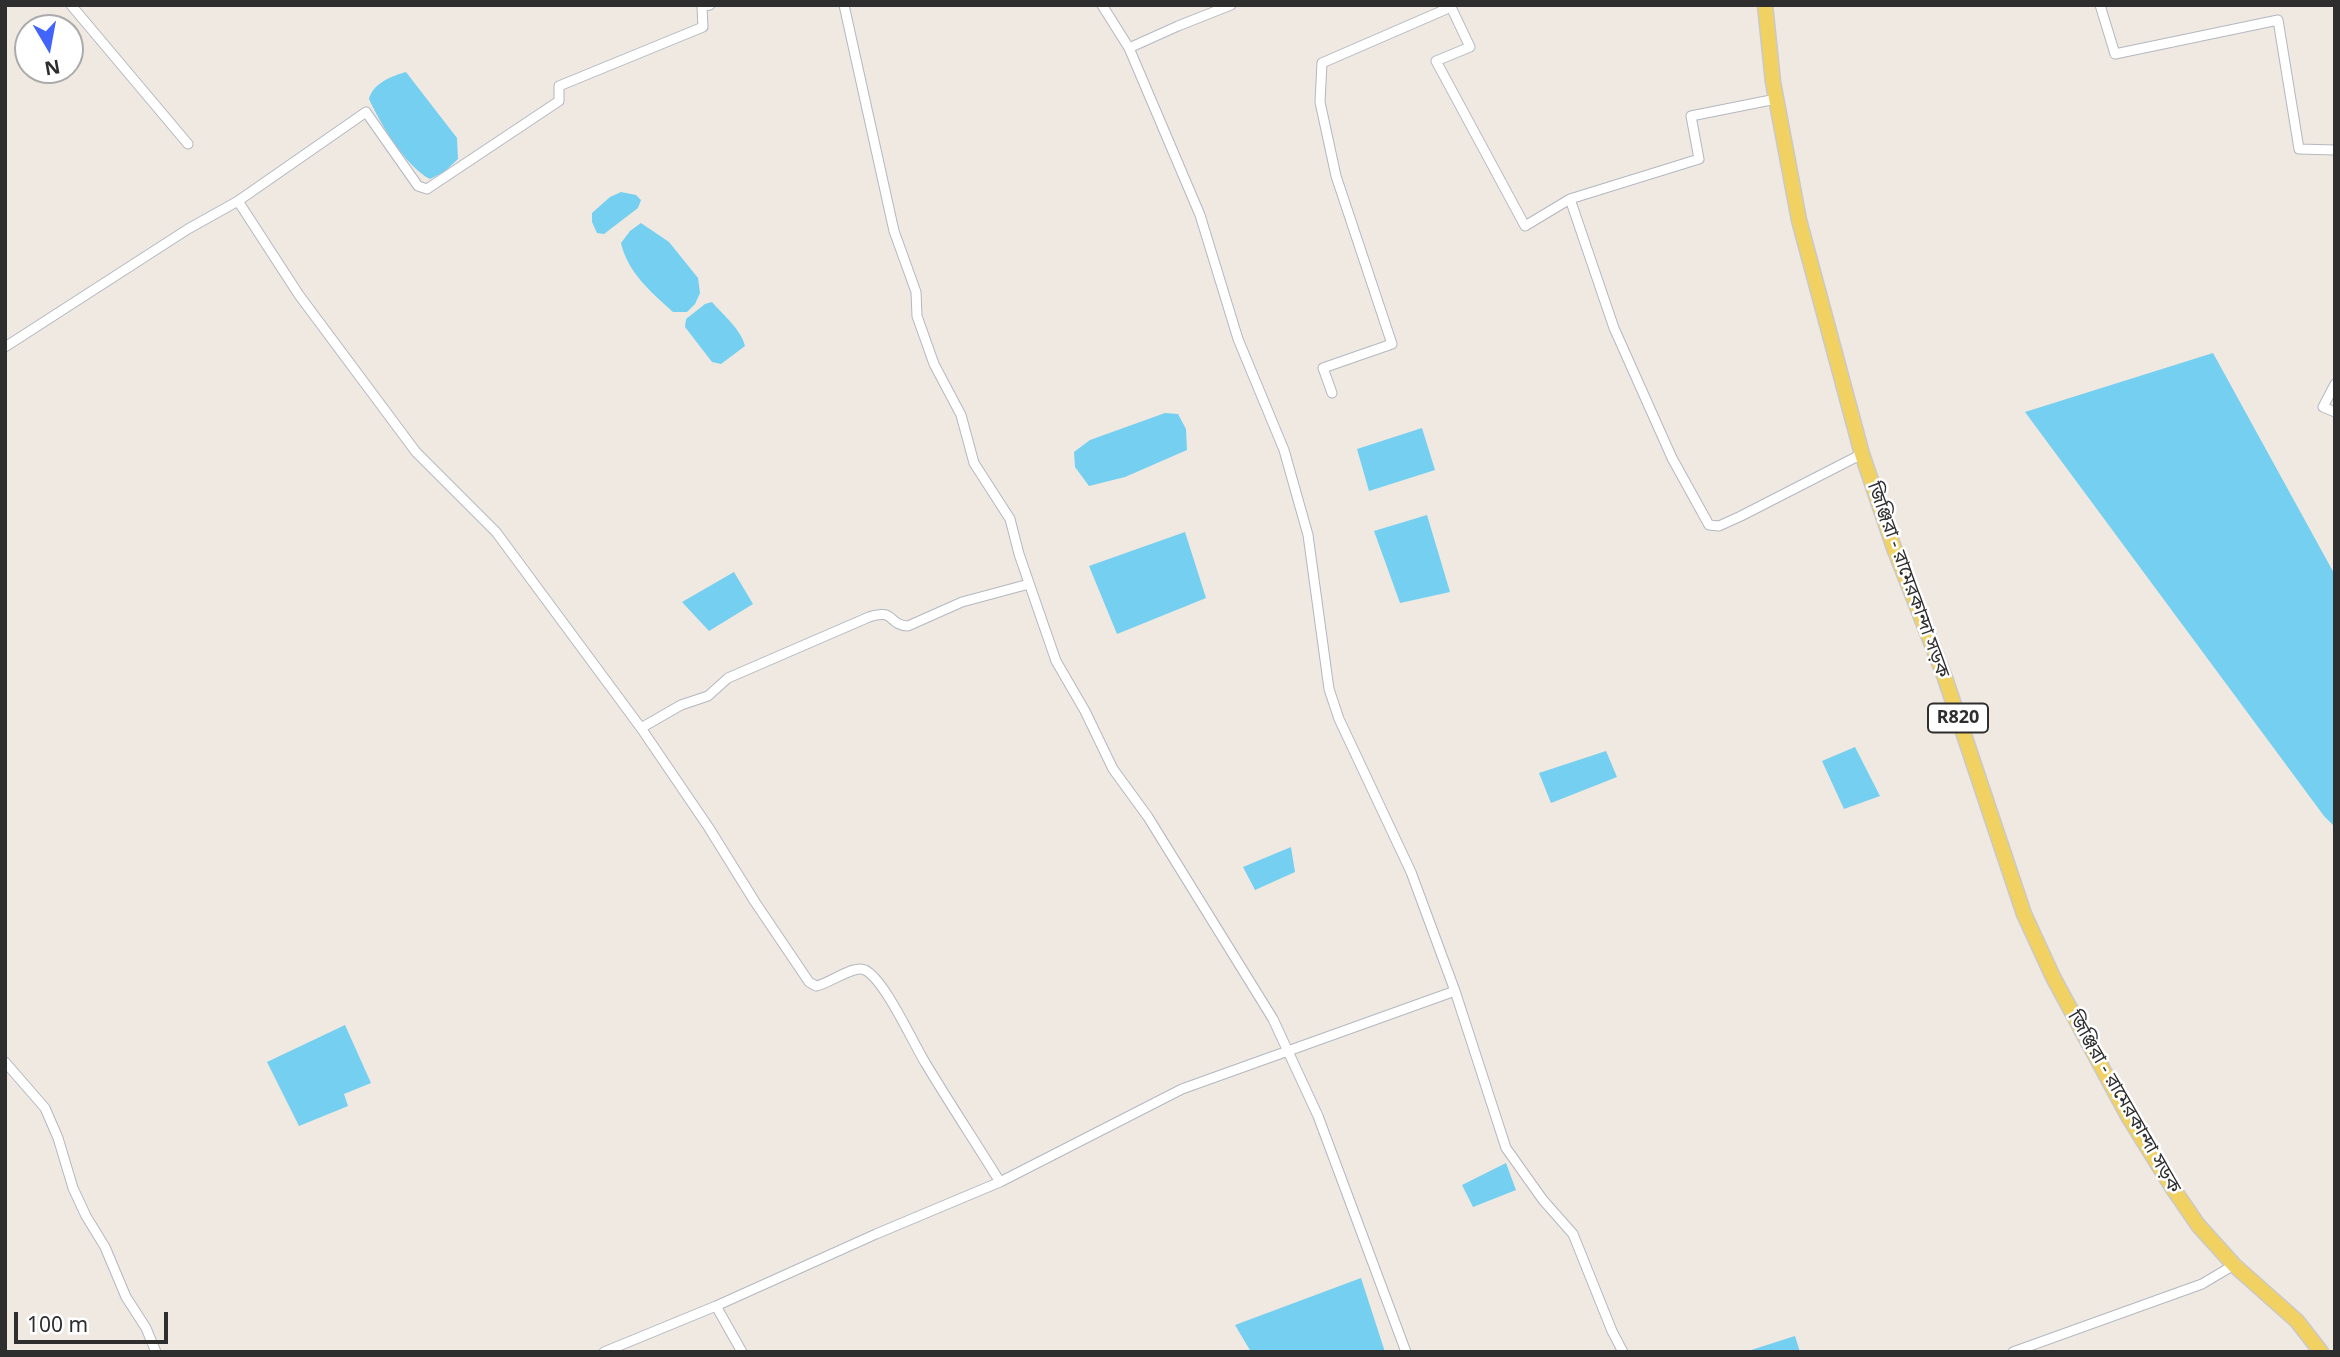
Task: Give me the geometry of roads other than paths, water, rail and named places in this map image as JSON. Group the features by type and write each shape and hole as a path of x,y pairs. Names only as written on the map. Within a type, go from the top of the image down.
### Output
{"main road":[{"name":"জিঞ্জিরা - রামেরকান্দা সড়ক","path":"1765,5 1776,99 1799,220 1862,454 1894,548 1945,678 2024,914 2053,977 2128,1116 2198,1226 2234,1265 2297,1321 2321,1352"}],"street":[{"path":"71,5 188,144"},
{"path":"5,347 188,229 238,201 366,112 418,186 427,189 559,100 559,86 703,27 702,8 710,5"},
{"path":"844,5 894,231 916,292 917,316 934,364 961,415 974,463 1010,519 1028,584 1056,661 1113,769 1148,817 1273,1019 1318,1116 1406,1352"},
{"path":"1102,5 1129,48 1200,215 1238,339 1284,450 1308,535 1329,689 1336,709 1411,872 1455,991 1506,1148 1543,1200 1573,1234 1623,1352"},
{"path":"1129,48 1231,5"},
{"path":"2100,5 2115,54 2278,20 2299,149 2335,150"},
{"path":"1332,393 1323,368 1392,344 1336,176 1320,102 1322,63 1450,6 1470,47 1436,61 1525,226 1570,199 1699,159 1691,116 1776,99"},
{"path":"1570,199 1614,328 1672,458 1709,525 1719,526 1741,516 1862,454"},
{"path":"238,201 299,295 416,452 496,532 641,728 809,982 816,986 824,985 856,968 864,969 879,982 1000,1182"},
{"path":"2335,384 2323,407 2335,412"},
{"path":"641,728 681,705 708,696 728,678 882,612 899,625 908,626 962,602 1028,584"},
{"path":"604,1352 1000,1182 1182,1089 1455,991"},
{"path":"5,1062 45,1108 86,1216 105,1247 126,1297 146,1328 156,1352"},
{"path":"2013,1352 2202,1284 2234,1265"},
{"path":"716,1306 742,1352"}],"water":[{"path":"406,72 457,138 458,159 444,172 430,179 403,155 369,99 379,84"},
{"path":"621,192 636,195 641,200 638,208 604,234 597,233 592,222 592,213 610,197"},
{"path":"641,223 669,242 698,278 700,293 687,312 673,312 641,281 629,264 621,243 630,231"},
{"path":"712,302 736,328 745,346 721,364 712,362 685,327 686,319 705,304"},
{"path":"2213,353 2335,575 2335,827 2324,816 2025,412"},
{"path":"1165,413 1178,414 1186,429 1187,450 1125,477 1089,486 1075,467 1074,452 1090,440"},
{"path":"1422,428 1435,470 1369,491 1357,449"},
{"path":"1427,515 1450,592 1400,603 1374,531"},
{"path":"1185,532 1206,598 1117,634 1089,566"},
{"path":"734,572 753,604 709,631 682,602"},
{"path":"1855,747 1880,796 1844,809 1822,761"},
{"path":"1606,751 1617,777 1551,803 1539,773"},
{"path":"1291,847 1295,872 1255,890 1243,867"},
{"path":"345,1025 371,1083 344,1094 348,1106 299,1126 267,1062"},
{"path":"1506,1163 1516,1190 1473,1207 1462,1185"},
{"path":"1361,1278 1385,1352 1251,1352 1235,1325"},
{"path":"1795,1336 1800,1352 1748,1351"}]}
